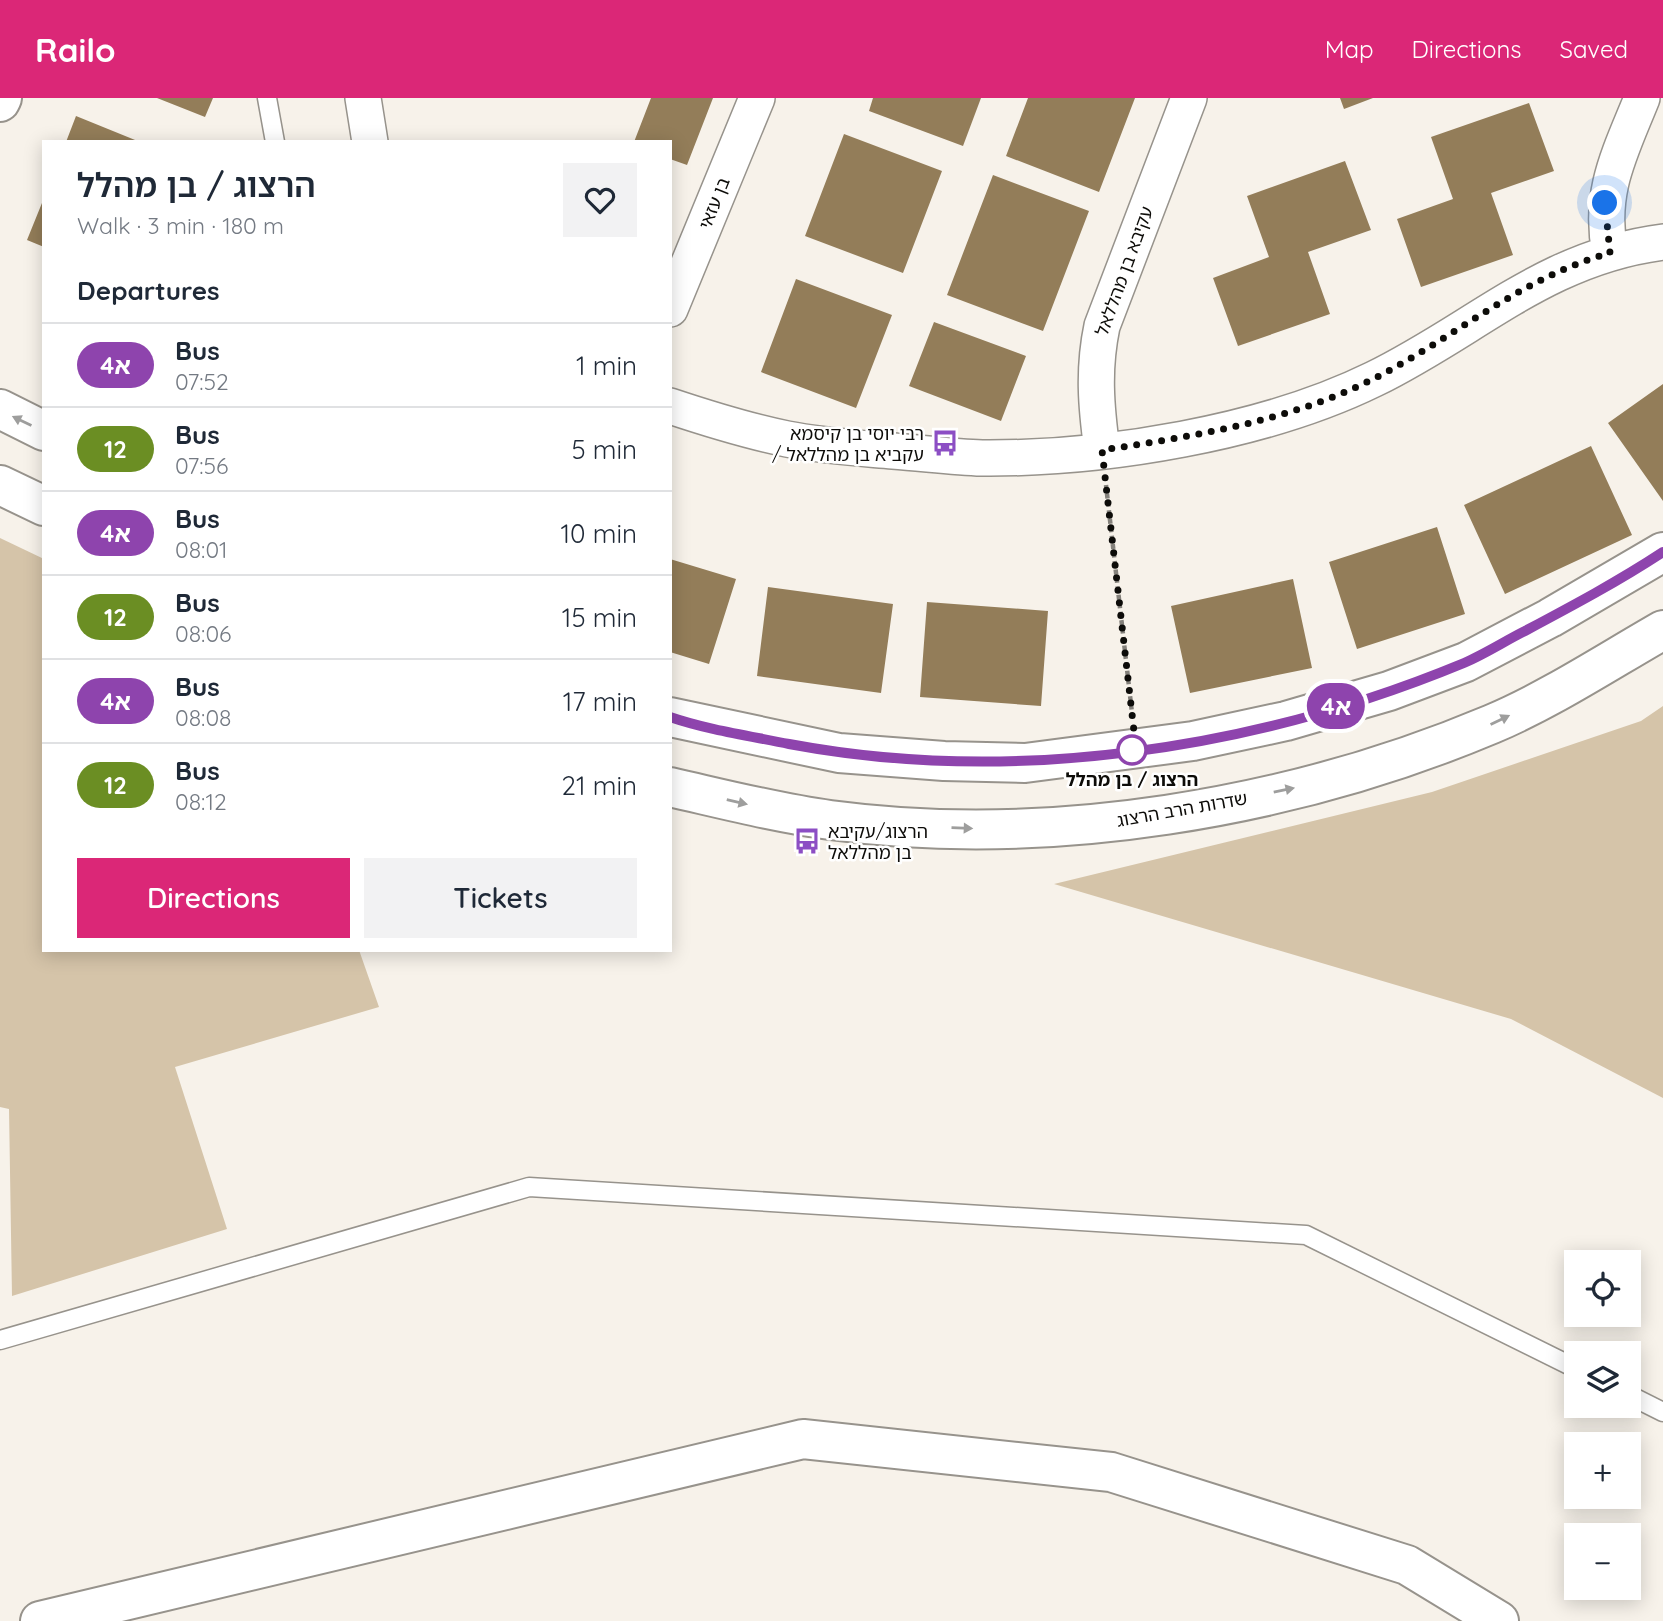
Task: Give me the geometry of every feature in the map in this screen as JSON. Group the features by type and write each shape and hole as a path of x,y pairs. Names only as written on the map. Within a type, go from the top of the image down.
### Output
{"main road":[{"path":"0,409 42,430"},
{"path":"0,485 42,505"},
{"path":"672,717 839,753 918,759 1025,763 1136,749 1286,721 1389,691 1466,662 1663,552"},
{"name":"שדרות הרב הרצוג","path":"672,787 831,820 941,828 1027,831 1205,807 1302,786 1410,755 1494,724 1663,630"},
{"path":"40,1621 803,1439 1111,1472 1407,1565 1499,1621"}],"street":[{"path":"363,98 370,140"},
{"name":"בן עזאי","path":"672,304 757,98"},
{"name":"עקיבא בן מהללאל","path":"1102,450 1094,390 1102,326 1189,98"},
{"path":"1610,253 1605,203 1611,176 1642,98"},
{"path":"672,407 789,439 841,447 983,458 1102,450 1211,434 1292,410 1362,384 1434,345 1499,302 1548,276 1610,253 1663,242"}],"lane":[{"path":"267,98 275,140"},
{"path":"0,1340 530,1187 1306,1236 1564,1363"},
{"path":"1641,1401 1663,1412"}],"path":[{"path":"1102,450 1136,749"}],"shaded area":[{"path":"0,538 42,558 42,952 360,952 379,1007 175,1067 227,1229 12,1296 9,1109 0,1107"},
{"path":"1663,706 1663,1098 1511,1019 1054,884 1432,792 1641,721"}],"building":[{"path":"157,98 213,98 205,117"},
{"path":"651,98 713,98 687,165 672,160 672,140 635,140"},
{"path":"873,98 981,98 963,146 869,111"},
{"path":"1028,98 1135,98 1099,192 1006,156"},
{"path":"1340,98 1373,98 1344,109"},
{"path":"1529,103 1554,171 1491,193 1513,255 1421,287 1397,219 1453,199 1431,137"},
{"path":"76,116 135,140 67,140"},
{"path":"844,134 942,171 903,273 805,236"},
{"path":"1345,161 1371,230 1308,252 1330,314 1238,346 1213,278 1269,257 1247,196"},
{"path":"993,175 1089,211 1043,331 947,295"},
{"path":"42,203 42,246 27,240"},
{"path":"796,279 892,315 856,408 761,372"},
{"path":"934,322 1026,356 1001,421 909,386"},
{"path":"1663,384 1663,501 1608,423"},
{"path":"1591,446 1632,535 1505,594 1464,505"},
{"path":"1437,527 1465,614 1357,649 1329,562"},
{"path":"672,560 736,579 709,664 672,653"},
{"path":"1293,579 1312,668 1190,693 1171,606"},
{"path":"768,587 893,604 881,693 757,676"},
{"path":"927,602 1048,611 1041,706 920,697"}],"bus line":[{"name":"4א","path":"672,718 839,753 944,761 1025,763 1193,741 1286,721 1389,691 1466,662 1550,618 1663,552"}],"place":[{"name":"רבי יוסי בן קיסמא / עקביא בן מהללאל","path":"945,443"},
{"name":"הרצוג / בן מהלל","path":"1132,750"},
{"name":"הרצוג/עקיבא בן מהללאל","path":"807,841"}],"route":[{"path":"1132,750 1136,749 1102,450 1211,434 1292,410 1373,379 1434,345 1499,302 1561,270 1610,253 1605,229 1605,203"}]}
